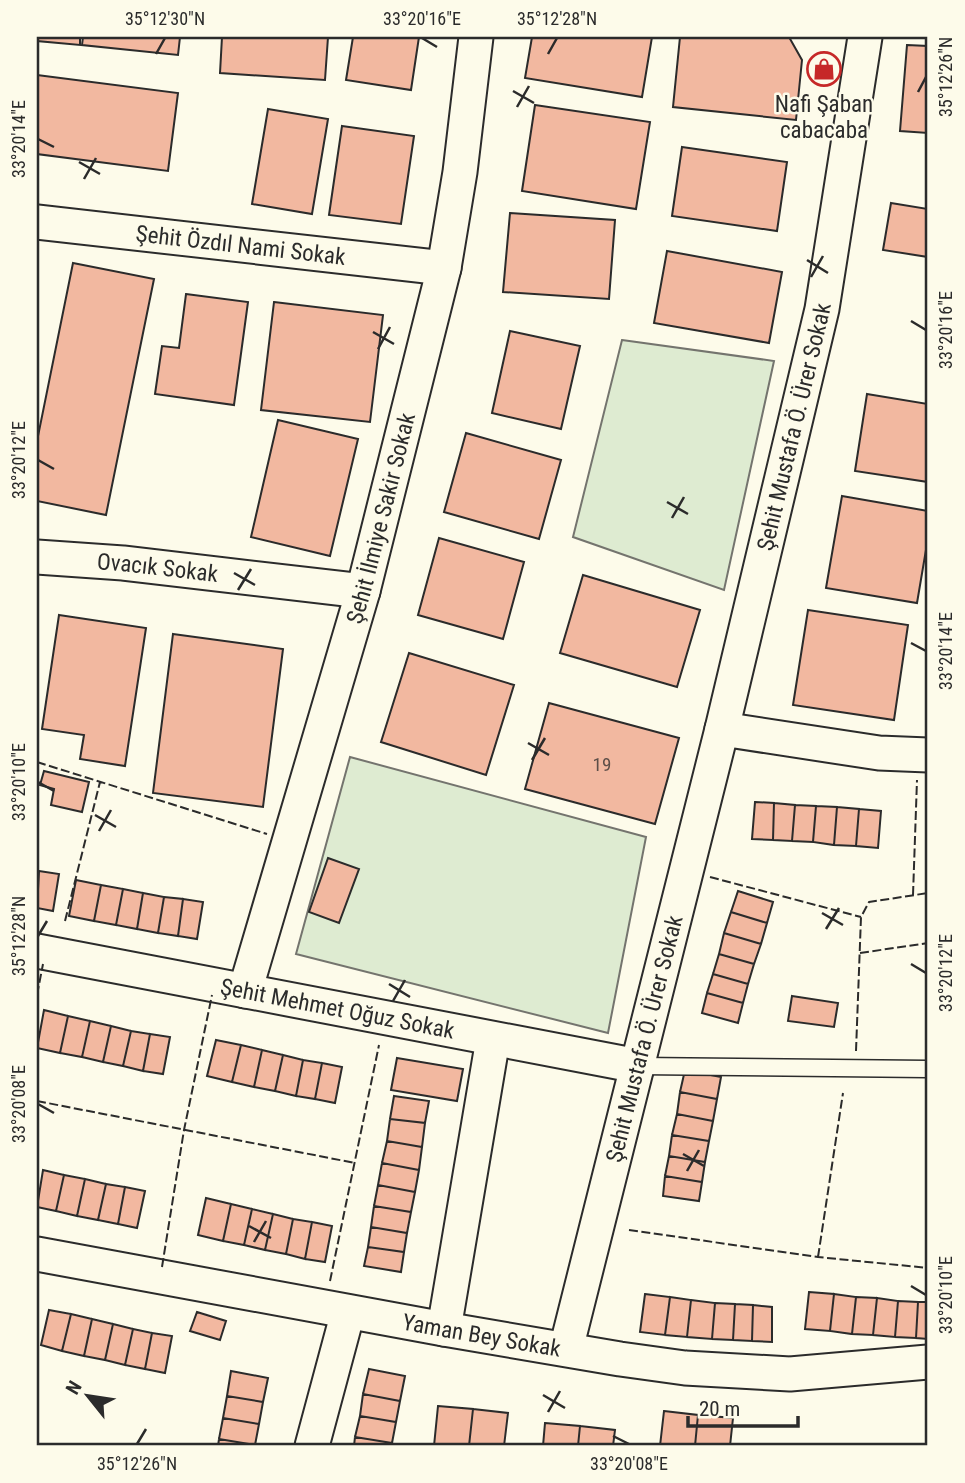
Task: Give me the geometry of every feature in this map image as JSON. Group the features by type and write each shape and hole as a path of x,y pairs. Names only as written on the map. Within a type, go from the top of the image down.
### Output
{"street":[{"name":"Şehit İlmiye Sakir Sokak","path":"245,991 363,591 444,268 460,172 476,37"},
{"name":"Şehit Mustafa Ö. Ürer Sokak","path":"566,1349 722,729 822,309 865,37"},
{"name":"Şehit Özdıl Nami Sokak","path":"37,222 444,268"},
{"name":"Ovacık Sokak","path":"37,556 122,563 363,591"},
{"path":"722,729 879,753 928,755"},
{"name":"Şehit Mehmet Oğuz Sokak","path":"37,951 638,1066"},
{"path":"444,1329 493,1039"},
{"name":"Yaman Bey Sokak","path":"37,1254 348,1312 633,1361 744,1373 790,1374 928,1362"},
{"path":"312,1446 348,1312"}],"lane":[{"path":"638,1066 928,1069"}],"green space":[{"path":"622,340 774,361 724,590 573,537"},
{"path":"350,757 646,837 608,1033 296,954"}],"building":[{"path":"37,37 80,37 80,45 37,41"},
{"path":"83,37 180,37 178,55 82,45"},
{"path":"222,37 328,37 325,80 220,73"},
{"path":"353,37 419,37 411,90 346,80"},
{"path":"532,37 652,37 642,97 525,78"},
{"path":"680,37 789,37 802,60 796,120 673,107"},
{"path":"907,45 928,46 928,133 900,131"},
{"path":"37,75 178,93 168,171 37,154"},
{"path":"535,105 650,122 636,209 522,191"},
{"path":"268,109 328,119 312,214 252,204"},
{"path":"342,126 414,136 401,224 329,215"},
{"path":"682,147 787,162 777,231 672,216"},
{"path":"891,203 928,209 928,257 883,250"},
{"path":"510,213 615,220 609,299 503,292"},
{"path":"667,251 782,272 769,343 654,323"},
{"path":"73,263 154,279 106,515 37,501 37,441"},
{"path":"186,294 248,302 234,405 155,394 162,346 179,348"},
{"path":"274,302 383,315 370,422 261,410"},
{"path":"510,331 580,346 561,429 492,413"},
{"path":"867,394 928,404 928,482 855,471"},
{"path":"278,420 358,439 330,556 251,537"},
{"path":"466,433 561,460 539,539 444,512"},
{"path":"842,496 928,511 928,538 917,603 826,588"},
{"path":"439,538 524,562 503,639 418,615"},
{"path":"583,575 700,610 677,687 560,653"},
{"path":"808,610 908,625 894,720 793,705"},
{"path":"59,615 146,628 125,766 80,759 84,735 42,729"},
{"path":"173,634 283,649 263,807 153,793"},
{"path":"409,653 514,685 486,775 381,742"},
{"path":"549,703 679,738 655,824 525,789"},
{"path":"44,771 89,782 82,812 51,805 54,789 40,785"},
{"path":"755,802 774,803 773,840 752,839"},
{"path":"774,803 795,805 792,841 773,840"},
{"path":"795,805 816,806 813,842 792,841"},
{"path":"816,806 837,807 834,845 813,842"},
{"path":"837,807 859,809 856,846 834,845"},
{"path":"859,809 881,811 878,848 856,846"},
{"path":"328,858 359,869 339,923 309,912"},
{"path":"39,871 59,874 53,911 37,908"},
{"path":"76,880 101,885 94,921 69,916"},
{"path":"101,885 123,889 116,925 94,921"},
{"path":"123,889 143,893 137,929 116,925"},
{"path":"738,891 773,902 767,923 731,912"},
{"path":"143,893 164,897 158,933 137,929"},
{"path":"164,897 183,899 178,936 158,933"},
{"path":"183,899 203,902 197,939 178,936"},
{"path":"731,912 767,923 761,944 724,933"},
{"path":"724,933 761,944 754,964 719,954"},
{"path":"719,954 754,964 748,984 713,974"},
{"path":"713,974 748,984 743,1003 707,993"},
{"path":"707,993 743,1003 738,1023 702,1013"},
{"path":"792,996 838,1003 834,1027 788,1021"},
{"path":"44,1010 68,1016 60,1053 37,1048"},
{"path":"68,1016 90,1021 82,1057 60,1053"},
{"path":"90,1021 111,1026 103,1062 82,1057"},
{"path":"111,1026 131,1031 123,1066 103,1062"},
{"path":"131,1031 150,1034 143,1071 123,1066"},
{"path":"150,1034 170,1037 163,1074 143,1071"},
{"path":"216,1040 241,1045 232,1082 207,1076"},
{"path":"241,1045 262,1050 254,1087 232,1082"},
{"path":"262,1050 283,1055 275,1091 254,1087"},
{"path":"283,1055 303,1060 296,1096 275,1091"},
{"path":"397,1058 463,1069 457,1101 391,1090"},
{"path":"303,1060 322,1063 315,1099 296,1096"},
{"path":"322,1063 342,1067 335,1103 315,1099"},
{"path":"685,1070 721,1077 717,1099 680,1092"},
{"path":"680,1092 717,1099 713,1121 677,1114"},
{"path":"394,1096 429,1101 425,1123 390,1119"},
{"path":"677,1114 713,1121 709,1141 672,1135"},
{"path":"390,1119 425,1123 422,1147 387,1141"},
{"path":"672,1135 709,1141 705,1162 669,1156"},
{"path":"387,1141 422,1147 419,1170 382,1163"},
{"path":"669,1156 705,1162 702,1182 665,1176"},
{"path":"382,1163 419,1170 415,1192 378,1185"},
{"path":"43,1170 64,1175 56,1211 37,1207"},
{"path":"64,1175 85,1179 77,1216 56,1211"},
{"path":"665,1176 702,1182 699,1201 663,1196"},
{"path":"85,1179 106,1184 98,1220 77,1216"},
{"path":"106,1184 125,1187 118,1224 98,1220"},
{"path":"378,1185 415,1192 411,1212 374,1206"},
{"path":"125,1187 145,1191 137,1228 118,1224"},
{"path":"206,1198 231,1204 223,1241 198,1235"},
{"path":"231,1204 252,1209 244,1245 223,1241"},
{"path":"374,1206 411,1212 407,1233 371,1227"},
{"path":"252,1209 273,1214 265,1250 244,1245"},
{"path":"273,1214 293,1219 286,1254 265,1250"},
{"path":"293,1219 312,1222 305,1259 286,1254"},
{"path":"312,1222 332,1226 325,1262 305,1259"},
{"path":"371,1227 407,1233 404,1252 368,1247"},
{"path":"368,1247 404,1252 401,1272 364,1266"},
{"path":"809,1292 834,1294 830,1331 805,1329"},
{"path":"645,1294 670,1297 665,1335 640,1332"},
{"path":"834,1294 856,1297 852,1334 830,1331"},
{"path":"670,1297 691,1300 687,1337 665,1335"},
{"path":"856,1297 877,1298 873,1335 852,1334"},
{"path":"877,1298 898,1301 895,1337 873,1335"},
{"path":"691,1300 715,1303 712,1339 687,1337"},
{"path":"898,1301 918,1302 916,1338 895,1337"},
{"path":"918,1302 928,1302 928,1339 916,1338"},
{"path":"715,1303 735,1304 733,1340 712,1339"},
{"path":"735,1304 753,1305 752,1341 733,1340"},
{"path":"753,1305 772,1307 772,1342 752,1341"},
{"path":"49,1310 71,1314 62,1351 41,1345"},
{"path":"197,1312 226,1321 220,1340 190,1331"},
{"path":"71,1314 92,1319 84,1356 62,1351"},
{"path":"92,1319 113,1324 105,1360 84,1356"},
{"path":"113,1324 133,1329 125,1365 105,1360"},
{"path":"133,1329 152,1333 145,1369 125,1365"},
{"path":"152,1333 172,1336 165,1373 145,1369"},
{"path":"369,1369 405,1376 400,1401 363,1394"},
{"path":"231,1371 268,1378 263,1402 227,1396"},
{"path":"363,1394 400,1401 396,1422 360,1416"},
{"path":"227,1396 263,1402 259,1424 223,1418"},
{"path":"438,1406 473,1409 469,1446 434,1446"},
{"path":"473,1409 508,1413 504,1446 469,1446"},
{"path":"664,1411 698,1415 695,1446 660,1446"},
{"path":"698,1415 733,1418 730,1446 695,1446"},
{"path":"360,1416 396,1422 392,1443 355,1437"},
{"path":"223,1418 259,1424 255,1445 219,1439"},
{"path":"545,1423 580,1426 578,1446 543,1446"},
{"path":"580,1426 615,1430 613,1446 578,1446"},
{"path":"355,1437 392,1443 391,1446 354,1446"},
{"path":"219,1439 255,1445 218,1446"}],"fence":[{"path":"37,762 267,834"},
{"path":"913,895 917,780"},
{"path":"65,921 100,782"},
{"path":"710,877 861,917"},
{"path":"856,1051 861,917 869,902 928,893"},
{"path":"860,953 928,943"},
{"path":"37,995 43,964"},
{"path":"162,1267 184,1130 212,995"},
{"path":"330,1281 379,1045"},
{"path":"818,1257 843,1093"},
{"path":"37,1101 355,1163"},
{"path":"629,1230 818,1257 928,1268"}],"place":[{"name":"Nafi Şaban cabacaba","path":"824,69"}]}
